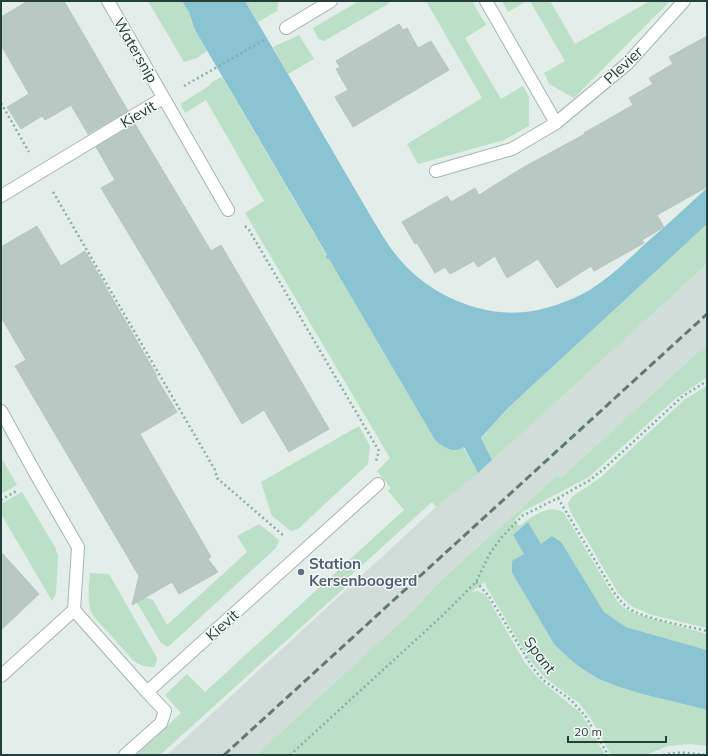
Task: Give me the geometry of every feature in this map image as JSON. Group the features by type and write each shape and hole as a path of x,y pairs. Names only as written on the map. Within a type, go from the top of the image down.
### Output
{"street":[{"name":"Watersnip","path":"108,1 163,98"},
{"path":"286,28 331,1"},
{"path":"486,1 556,123"},
{"name":"Plevier","path":"436,171 512,149 556,123 627,64 684,1"},
{"name":"Kievit","path":"1,196 163,98 228,210"},
{"path":"1,411 78,547 74,610 1,676"},
{"name":"Kievit","path":"147,692 378,484"},
{"path":"74,610 165,711 161,723 125,755"}],"path":[{"path":"163,98 272,35"},
{"path":"1,103 215,470 217,478 303,552"},
{"path":"228,210 249,230 379,451 373,467 368,473 378,484"},
{"path":"290,755 442,616 476,582 489,555 501,538 522,516 590,480 683,396 707,381"},
{"path":"558,498 615,594 627,607 635,612 707,632"},
{"name":"Spant","path":"476,582 488,595 533,668 543,680 571,700 586,717 608,755"},
{"path":"663,755 671,752 687,752 704,755"}],"shaded area":[{"path":"707,264 707,344 561,478 558,475 438,583 415,609 256,755 167,755 436,507 485,466"}],"green space":[{"path":"148,1 182,1 189,12 195,30 207,51 197,58 184,62"},
{"path":"245,1 278,1 277,11 258,22"},
{"path":"359,1 389,1 388,4 324,41 318,39 313,28"},
{"path":"426,1 472,1 486,25 465,38 501,99 523,86 529,97 529,126 504,140 418,164 407,144 482,98"},
{"path":"502,1 527,1 508,12"},
{"path":"530,1 550,1 575,44 650,1 670,1 574,98 549,84 544,73 565,61"},
{"path":"299,35 314,59 288,74 273,47"},
{"path":"222,77 327,256 325,257 329,259 435,440 441,445 452,450 463,447 478,473 436,507 432,502 348,578 352,581 160,755 136,755 181,713 165,695 187,674 205,692 404,510 388,491 391,488 377,471 390,458 245,213 264,201 206,100 185,113 181,106 182,103 209,86 212,82"},
{"path":"707,224 707,264 492,460 481,439 507,409"},
{"path":"707,344 707,377 675,399 589,477 524,511 515,519 519,526 535,515 547,510 559,510 564,513 613,595 621,605 627,610 639,615 707,634 707,650 626,627 604,612 587,586 541,544 528,522 513,535 524,554 512,573 554,644 585,671 618,687 707,710 707,746 690,744 668,746 645,755 611,755 590,717 579,703 545,678 529,659 487,588 485,582 471,592 478,591 486,595 525,663 540,680 579,712 605,755 256,755 415,609 438,583 558,475 561,478"},
{"path":"707,386 707,628 652,615 631,606 618,593 570,511 568,503 572,497 600,478 684,400"},
{"path":"359,426 370,446 368,464 298,529 291,531 272,516 261,482"},
{"path":"1,457 17,485 1,494"},
{"path":"22,492 55,547 58,556 56,593 52,601 1,514 1,504"},
{"path":"259,524 279,540 276,548 168,647 161,643 136,601 144,597 153,600 167,625 247,552 237,536"},
{"path":"90,573 109,574 157,658 155,667 144,666 134,661 94,617 91,612 89,601"}],"water":[{"path":"182,1 245,1 370,215 397,257 414,274 427,284 442,294 458,301 474,307 508,313 541,309 574,298 588,291 611,275 707,188 707,224 507,409 481,438 492,460 478,473 464,447 452,450 435,440 329,259 325,256 327,255 195,30 189,12"},
{"path":"528,522 541,544 552,536 561,542 604,612 626,627 707,650 707,710 618,687 599,679 578,666 554,644 512,573 512,561 524,554 513,535"}],"building":[{"path":"28,1 64,1 128,111 88,134 71,105 45,120 42,116 21,129 7,107 29,94 1,45 1,17"},
{"path":"399,24 403,30 407,28 418,48 431,41 449,70 353,127 335,97 348,90 336,69 340,67 336,61"},
{"path":"707,36 707,187 657,215 664,227 642,240 644,243 594,271 591,266 557,288 538,259 507,278 495,256 478,267 474,261 450,274 445,267 435,273 402,222 447,196 451,202 475,188 479,195 524,167 585,134 584,133 633,105 629,98 653,84 649,78 673,64 669,57"},
{"path":"135,124 211,251 221,245 329,429 289,452 264,410 242,424 101,188 115,180 96,147"},
{"path":"37,226 61,266 85,251 177,412 140,434 211,557 208,559 218,572 179,594 172,582 132,605 139,576 15,366 26,360 1,317 1,247"},
{"path":"1,552 39,594 1,630"}],"railway":[{"path":"224,755 707,314"}],"place":[{"name":"Station Kersenboogerd","path":"301,572"}]}
